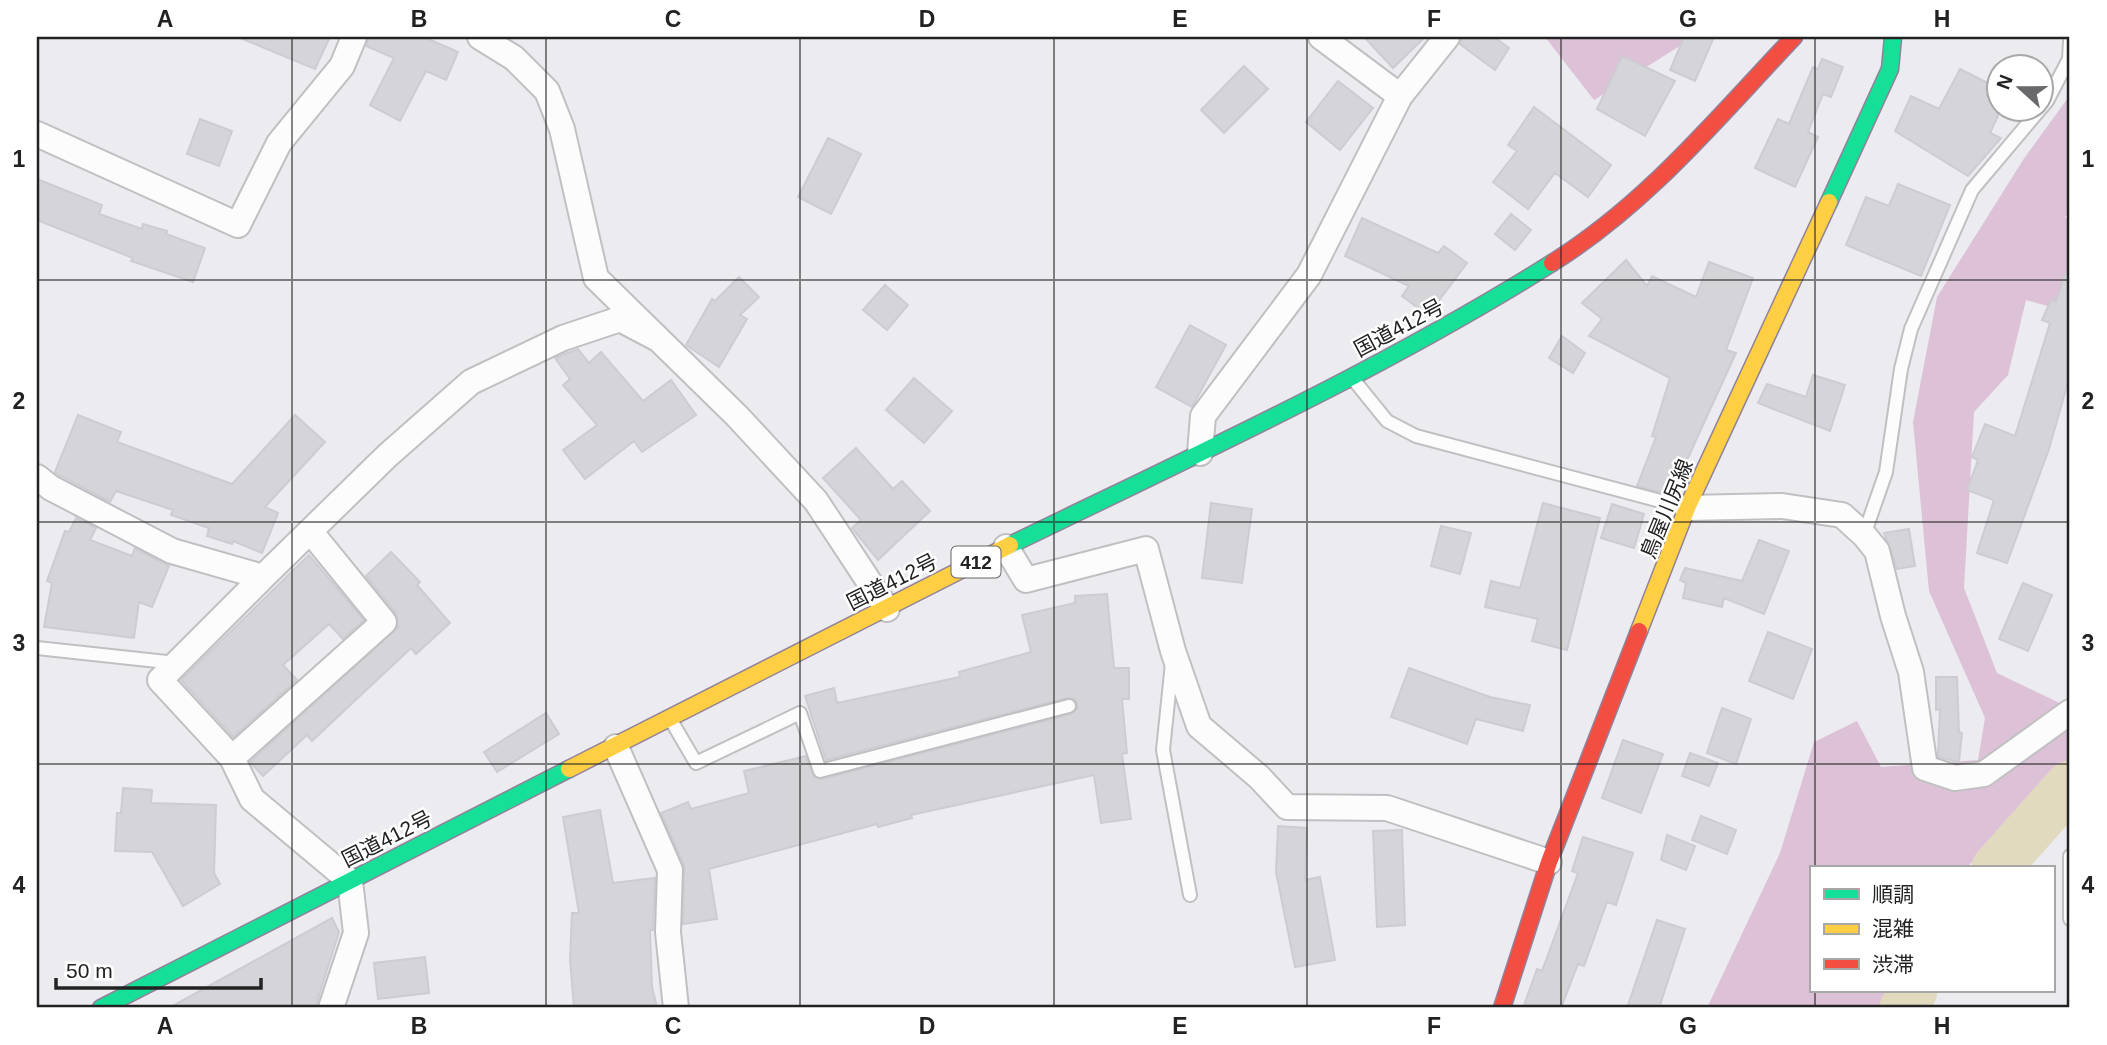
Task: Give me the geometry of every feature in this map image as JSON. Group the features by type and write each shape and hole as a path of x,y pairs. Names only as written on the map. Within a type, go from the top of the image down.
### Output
{"main road":[{"name":"国道412号","path":"101,1008 1006,547 1352,377 1468,316 1593,237 1642,198 1794,37"},
{"name":"鳥屋川尻線","path":"1502,1008 1549,862 1687,509 1890,69 1893,37"}],"street":[{"path":"37,134 238,225 279,143 342,66 354,37"},
{"path":"480,37 514,58 547,91 562,129 596,278 737,416 816,501 887,609"},
{"path":"1321,37 1400,96"},
{"path":"1200,453 1203,416 1309,275 1400,96 1447,37"},
{"path":"331,1008 356,933 350,881 252,799 232,758 160,680 388,455 471,382 563,338 620,319 656,338"},
{"path":"37,477 51,488 172,551 263,577"},
{"path":"1687,509 1794,508 1842,516 1864,536 1877,551 1892,616 1911,672 1925,768 1955,778 1984,774 2070,712"},
{"path":"232,758 384,622 310,531"},
{"path":"1006,547 1026,580 1146,549 1173,651 1199,726 1259,777 1287,807 1387,808 1549,862"},
{"path":"616,747 670,870 668,932 676,1008"}],"lane":[{"path":"1864,536 1886,472 1901,369 1911,329 1972,190 2048,101 2069,59 2070,41"},
{"path":"1352,377 1387,421 1416,436 1687,509"},
{"path":"37,648 177,663"},
{"path":"1173,651 1163,750 1190,895"},
{"path":"670,719 696,763 800,713 820,771 1069,706"},
{"path":"2070,856 2070,919"}],"shaded area":[{"path":"1545,37 1694,37 1594,100"},
{"path":"2070,95 2070,211 2065,217 2070,221 2070,312 2026,300 2008,375 1974,412 1964,588 1997,673 2070,708 2070,785 1968,866 1810,866 1810,992 1900,992 1892,1008 1707,1008 1780,853 1814,742 1857,721 1881,767 1978,760 1985,718 1929,591 1913,422 1937,297 2023,160 2050,122 2054,122 2054,117"}],"building":[{"path":"238,37 330,37 315,69"},
{"path":"369,37 424,37 458,52 446,80 426,71 400,121 370,105 394,58 366,46"},
{"path":"1364,37 1425,37 1393,68"},
{"path":"1462,37 1494,37 1509,48 1495,70 1460,44"},
{"path":"1684,37 1714,37 1695,81 1670,70"},
{"path":"1622,56 1675,81 1645,136 1597,109"},
{"path":"1822,59 1843,67 1831,97 1823,94 1808,132 1818,137 1795,187 1755,168 1778,119 1789,124 1813,67 1818,69"},
{"path":"1244,66 1268,89 1224,133 1201,110"},
{"path":"1960,69 1984,81 1984,122 1995,122 1990,133 2001,138 1968,176 1895,131 1911,96 1939,109"},
{"path":"1338,81 1373,108 1340,150 1306,122"},
{"path":"1534,107 1611,165 1588,197 1555,173 1528,209 1493,182 1517,151 1508,145"},
{"path":"200,119 232,131 219,166 187,154"},
{"path":"828,138 861,154 831,214 798,197"},
{"path":"37,179 102,205 99,214 142,229 143,224 167,231 166,234 205,248 193,282 131,261 133,258 37,220"},
{"path":"1898,184 1950,205 1921,276 1846,245 1866,197 1889,206"},
{"path":"1511,214 1531,230 1515,250 1495,234"},
{"path":"1362,218 1438,253 1444,246 1467,263 1432,310 1425,313 1402,296 1409,286 1345,256"},
{"path":"1626,260 1647,286 1652,276 1696,297 1709,262 1753,278 1726,350 1736,353 1671,495 1637,486 1656,437 1652,436 1670,378 1589,336 1602,319 1582,303"},
{"path":"2065,274 2070,275 2070,375 2049,449 2007,563 1977,553 1994,500 1967,490 1978,460 1972,457 1985,424 2015,436 2050,323 2042,320 2051,300 2056,302"},
{"path":"739,277 759,297 740,315 747,319 719,367 686,345 712,299 715,301"},
{"path":"885,285 908,305 887,330 863,310"},
{"path":"1190,325 1226,345 1192,407 1156,387"},
{"path":"1562,336 1585,353 1573,373 1549,358"},
{"path":"578,349 589,363 601,352 643,401 671,380 696,415 642,452 634,441 585,479 563,450 597,425 563,385 570,379 555,358"},
{"path":"1813,375 1845,385 1830,431 1758,403 1767,384 1806,397"},
{"path":"914,378 952,411 924,443 886,410"},
{"path":"78,415 121,432 117,442 232,484 295,415 325,442 265,507 278,513 262,553 233,541 232,544 207,536 209,528 171,515 173,510 116,491 110,502 55,472"},
{"path":"856,448 893,489 902,481 930,511 878,560 852,528 861,520 823,478"},
{"path":"1211,503 1252,509 1242,583 1202,578"},
{"path":"1543,503 1600,518 1567,650 1532,641 1538,619 1485,607 1491,581 1520,588"},
{"path":"1612,504 1644,514 1634,548 1601,538"},
{"path":"76,518 96,528 90,540 132,556 135,548 169,566 152,607 139,602 134,638 44,627 52,583 47,581 65,531 69,532"},
{"path":"1441,526 1471,533 1460,574 1431,566"},
{"path":"1909,529 1915,566 1897,569 1884,533"},
{"path":"1759,540 1789,551 1764,614 1724,598 1722,607 1683,598 1686,583 1680,580 1685,568 1742,581"},
{"path":"391,552 420,582 417,585 450,623 416,654 411,648 312,741 307,735 263,776 250,762 398,627 396,613 366,576"},
{"path":"309,555 364,620 343,639 329,624 283,665 297,680 233,737 181,680"},
{"path":"2023,583 2052,595 2028,651 1999,639"},
{"path":"1107,594 1114,668 1129,668 1129,699 1122,699 1127,753 1122,754 1131,819 1101,823 1094,775 911,815 912,818 878,827 877,824 709,869 717,919 683,924 684,865 661,813 688,802 691,809 749,793 744,771 806,756 814,777 822,779 1071,714 1078,708 1075,699 1067,698 826,760 805,696 834,688 837,703 960,677 959,672 1031,652 1022,615 1075,603 1075,596"},
{"path":"1768,632 1812,649 1793,699 1749,681"},
{"path":"1409,668 1490,697 1530,705 1523,731 1476,719 1467,744 1391,717"},
{"path":"1936,677 1957,677 1959,732 1962,733 1959,762 1938,757 1940,709 1936,710"},
{"path":"1722,708 1751,719 1736,764 1707,753"},
{"path":"546,713 559,734 497,772 484,752"},
{"path":"1623,740 1663,754 1641,813 1602,798"},
{"path":"1690,753 1718,763 1709,786 1682,776"},
{"path":"123,788 152,790 151,803 216,805 214,873 220,884 183,906 152,852 115,851 117,813 121,813"},
{"path":"600,810 613,883 655,878 653,930 650,930 652,987 657,1008 574,1008 570,959 572,913 579,913 563,817"},
{"path":"1701,816 1736,830 1727,854 1692,840"},
{"path":"1278,826 1307,828 1305,880 1320,877 1335,960 1295,967 1276,872"},
{"path":"1402,830 1405,925 1377,927 1373,831"},
{"path":"1667,835 1695,846 1686,870 1661,860"},
{"path":"1583,837 1633,853 1616,905 1607,902 1584,966 1578,964 1561,1008 1523,1008 1537,969 1542,971 1578,873 1572,871"},
{"path":"332,918 339,932 315,1008 169,1008"},
{"path":"1657,920 1685,929 1659,1008 1627,1008"},
{"path":"425,957 429,993 378,999 374,963"}],"waterway":[{"path":"1998,866 2070,785"},
{"path":"1904,1008 1912,992"}],"traffic: fast":[{"path":"1829,202 1890,69 1893,37"},
{"path":"1010,545 1353,376 1552,263"},
{"path":"101,1008 569,769"}],"traffic: slow":[{"path":"1639,631 1687,508 1829,202"},
{"path":"569,769 1010,545"}],"traffic: jam":[{"path":"1552,263 1619,214 1680,158 1794,37"},
{"path":"1502,1008 1549,862 1639,631"}]}
